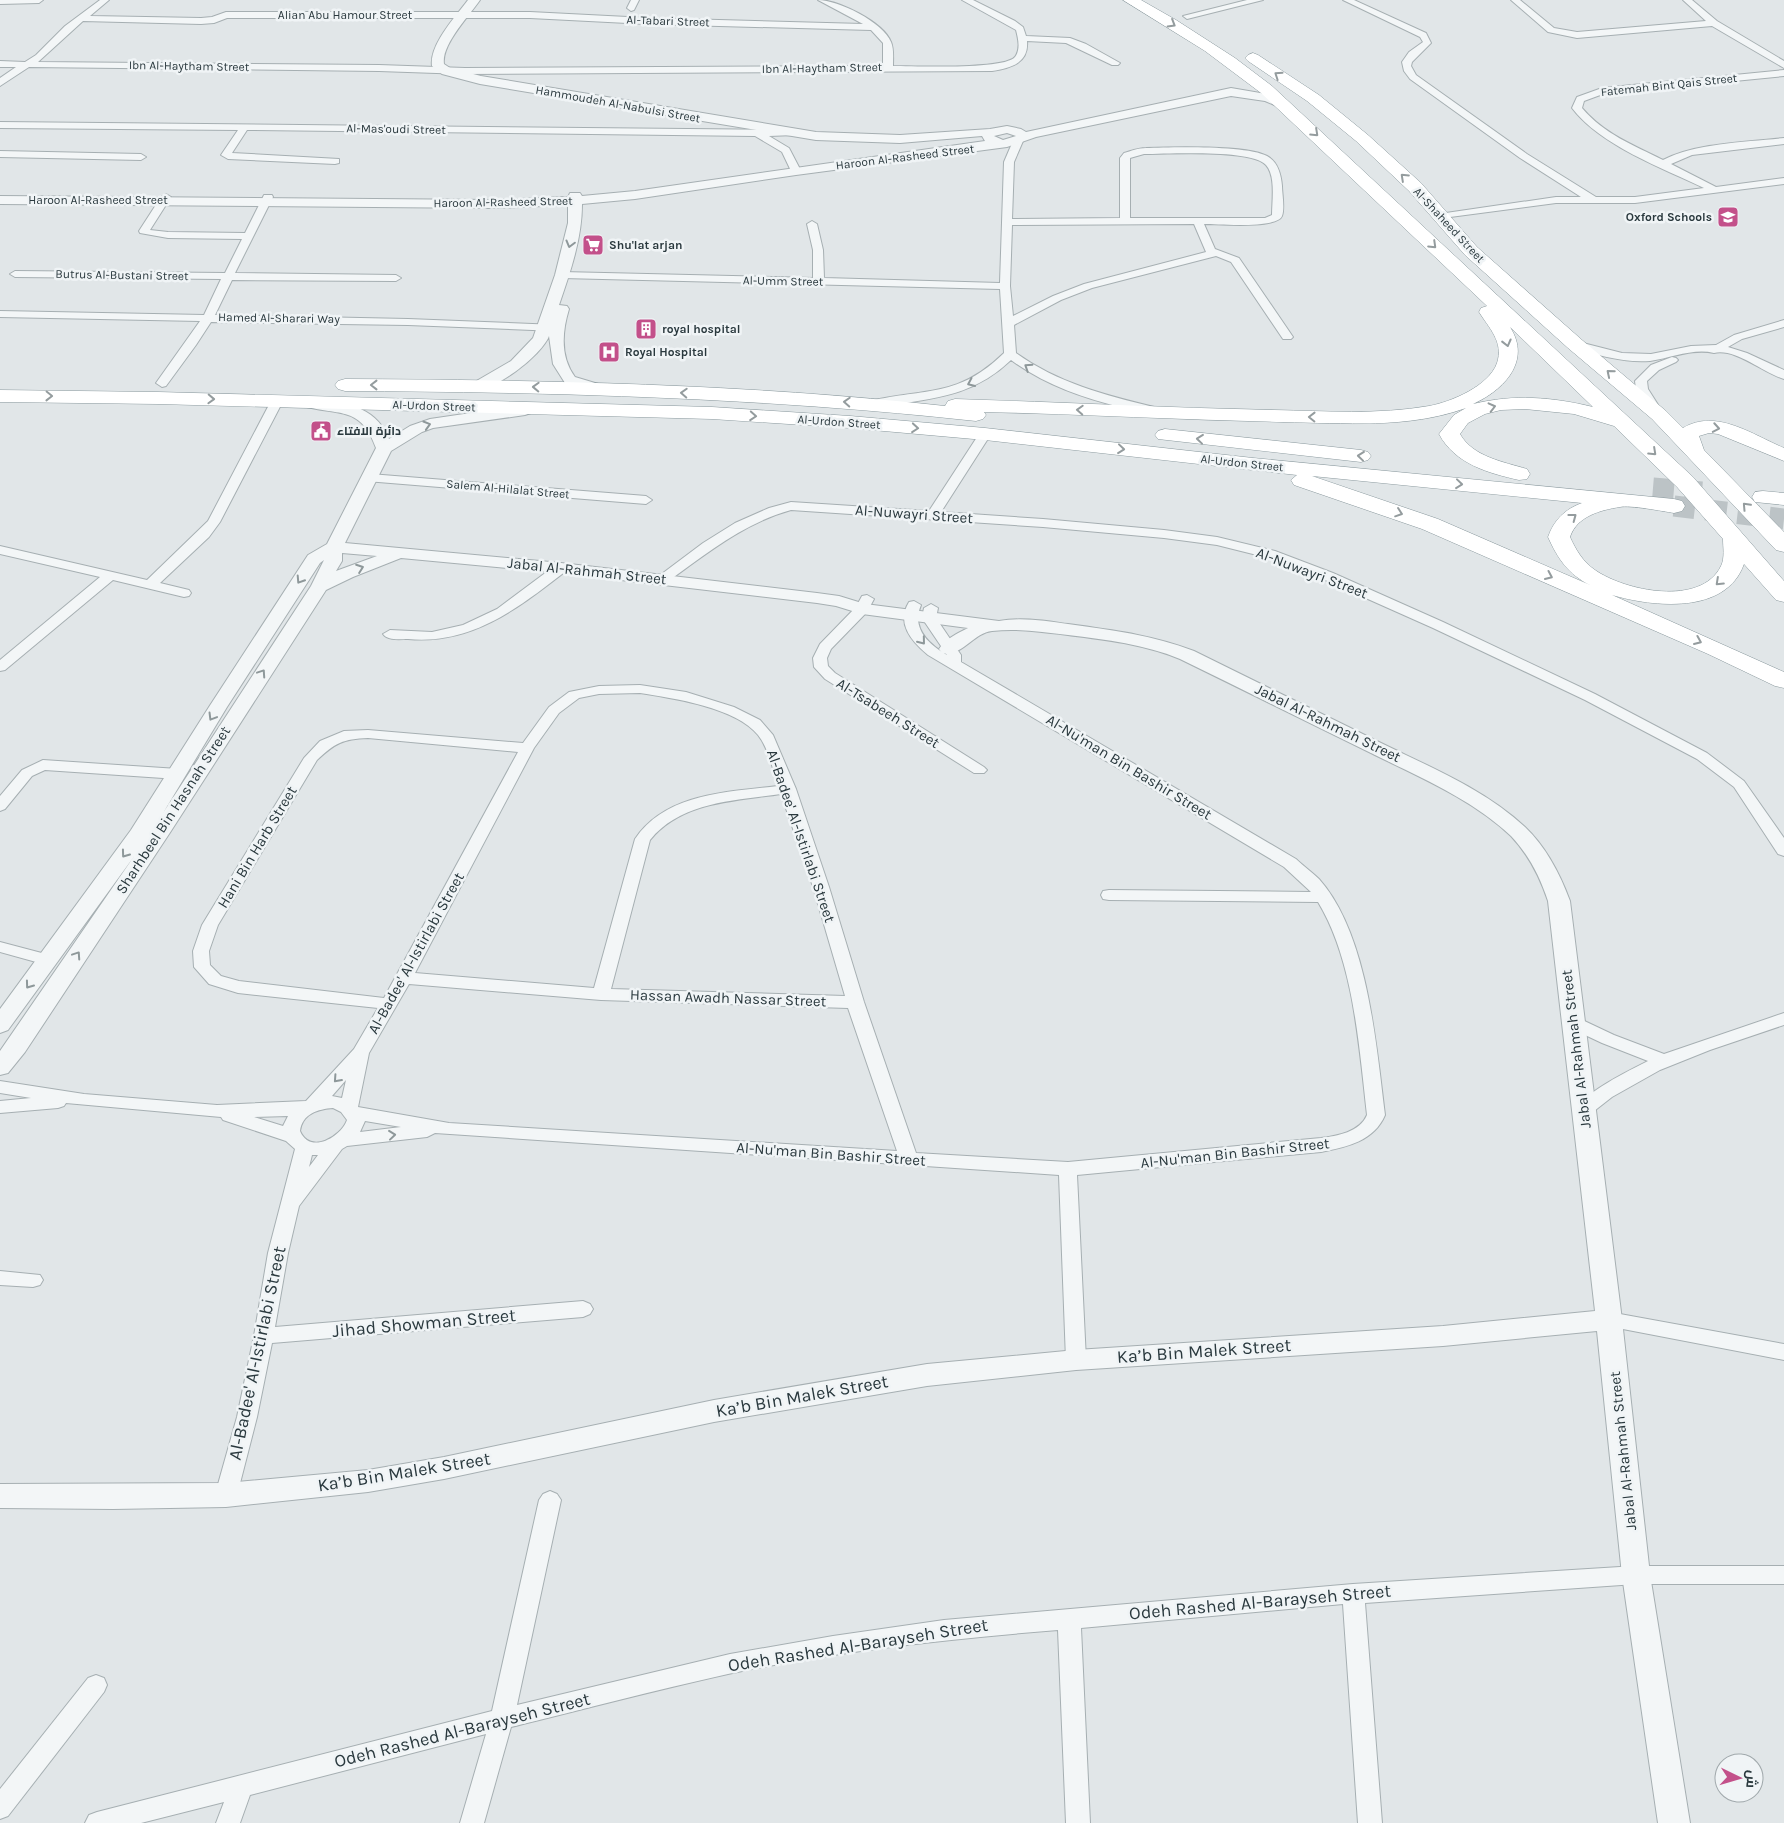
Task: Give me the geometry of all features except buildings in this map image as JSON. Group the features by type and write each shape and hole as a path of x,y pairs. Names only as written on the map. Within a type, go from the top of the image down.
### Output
{"highway":[{"name":"Al-Shaheed Street","path":"1130,0 1178,27 1232,81 1284,105 1684,482 1784,595"},
{"name":"Al-Shaheed Street","path":"1155,0 1186,16 1313,98 1362,138 1408,181 1471,251 1575,344 1659,415 1784,545"},
{"path":"900,406 979,405 1173,415 1382,416 1448,407 1480,393 1502,372 1507,361 1508,341 1504,333 1449,261"},
{"name":"Al-Urdon Street","path":"0,382 478,386 600,389 874,404 1653,488"},
{"name":"Al-Urdon Street","path":"0,396 277,401 712,413 850,422 985,434 1253,464 1674,506"},
{"path":"1519,474 1488,463 1461,450 1452,442 1450,434 1454,424 1472,412 1502,404 1540,403 1573,407 1603,415 1615,421 1635,436"},
{"path":"1694,451 1688,434 1693,429 1711,426 1732,432 1784,456"},
{"path":"1253,464 1430,524 1716,649 1784,681"},
{"path":"1630,501 1585,509 1570,518 1561,530 1560,544 1574,566 1588,577 1611,588 1633,594 1666,598 1690,596 1708,591 1731,568 1734,538"}],"street":[{"path":"0,1 39,0"},
{"path":"0,83 30,64 80,18 105,0"},
{"path":"451,69 436,59 446,40 474,0"},
{"path":"822,0 873,27 882,34 887,42 888,67"},
{"path":"966,0 1012,23 1020,29 1022,38 1067,40 1083,46 1115,63"},
{"path":"1186,16 1259,0"},
{"path":"1347,0 1423,34 1426,37 1427,43 1406,62 1408,72 1413,77 1530,162 1592,199"},
{"path":"1515,0 1551,30 1577,35 1714,23"},
{"path":"1687,0 1714,23 1784,65"},
{"name":"Alian Abu Hamour Street","path":"80,18 200,21 218,19 228,11 463,15"},
{"name":"Al-Tabari Street","path":"463,15 530,15 647,21 873,27"},
{"name":"Ibn Al-Haytham Street","path":"0,64 530,70 992,68 1007,66 1018,60 1022,48 1022,38"},
{"path":"446,40 451,69"},
{"name":"Hammoudeh Al-Nabulsi Street","path":"451,69 494,82 792,133 864,139 995,139"},
{"name":"Hammoudeh Al-Nabulsi Street","path":"451,69 494,82"},
{"name":"Fatemah Bint Qais Street","path":"1664,164 1605,135 1588,121 1577,108 1580,99 1602,91 1784,73"},
{"path":"995,139 1020,139 1212,95 1232,81"},
{"path":"995,139 1006,130 1070,119 1232,81 1252,94 1284,105"},
{"name":"Al-Mas'oudi Street","path":"0,124 792,133"},
{"name":"Hammoudeh Al-Nabulsi Street","path":"741,125 786,150 795,169"},
{"path":"244,128 226,155 336,161"},
{"path":"1006,130 1018,132 1020,139 1009,162 1005,286 1010,354 1040,375 1066,388 1096,398 1173,415"},
{"path":"995,139 1009,162"},
{"name":"Haroon Al-Rasheed Street","path":"266,200 504,199 586,201 995,139"},
{"path":"1664,164 1680,155 1692,152 1784,141"},
{"path":"1008,222 1126,222 1258,222 1275,218 1277,215 1274,168 1271,162 1265,158 1254,154 1238,152 1144,152 1127,154 1125,158 1126,222"},
{"path":"0,154 141,157"},
{"path":"1664,164 1715,190"},
{"name":"Haroon Al-Rasheed Street","path":"3,199 531,203 586,201 795,169"},
{"path":"1439,217 1556,200 1636,200 1784,181"},
{"path":"1767,184 1784,194"},
{"path":"164,199 145,232 168,236 248,236"},
{"path":"162,383 192,343 208,317 266,200"},
{"path":"478,386 496,377 521,359 551,328 559,316 568,276 575,223 586,201"},
{"path":"568,276 588,220 586,201"},
{"path":"531,203 557,211 575,223"},
{"path":"1198,222 1211,252"},
{"path":"812,224 818,250 819,281"},
{"path":"1007,324 1057,298 1088,286 1211,252 1224,253 1235,260 1287,337"},
{"name":"Butrus Al-Bustani Street","path":"15,274 396,278"},
{"name":"Al-Umm Street","path":"568,276 1005,286"},
{"name":"Hamed Al-Sharari Way","path":"0,314 408,322 551,328"},
{"path":"1659,415 1642,389 1641,381 1648,371 1657,364 1676,358 1712,352 1738,337 1784,323"},
{"path":"551,328 559,364 564,374 570,380 600,389"},
{"path":"1575,344 1612,355 1632,358 1651,357 1692,349 1747,358 1784,375"},
{"path":"1712,352 1743,363 1784,382"},
{"path":"874,404 970,384 997,366 1010,354"},
{"path":"150,585 204,534 214,522 277,401"},
{"path":"305,402 357,413 366,417 377,430 384,448 416,429 430,424 481,415 533,409"},
{"path":"933,515 985,434"},
{"name":"Sharhbeel Bin Hasnah Street","path":"0,1067 162,830 243,702 320,586 333,561 334,547 384,448"},
{"name":"Salem Al-Hilalat Street","path":"370,478 646,500"},
{"name":"Al-Nuwayri Street","path":"662,580 748,520 775,510 804,506 1104,528 1217,541 1270,554 1328,576 1590,696 1702,756 1739,784 1764,817 1784,851"},
{"name":"Sharhbeel Bin Hasnah Street","path":"0,1025 140,833 218,707 314,559 334,547"},
{"name":"Jabal Al-Rahmah Street","path":"334,547 561,568 839,601 921,612 990,625 999,626 1017,623 1119,636 1159,645 1187,655 1455,787 1497,815 1518,832 1536,854 1550,876 1559,901 1609,1320 1636,1575 1674,1823"},
{"path":"0,550 184,593"},
{"path":"320,586 347,573 400,553"},
{"path":"390,634 432,636 452,633 481,622 521,599 561,568"},
{"path":"0,667 110,576"},
{"name":"Al-Tsabeeh Street","path":"864,604 825,647 820,658 821,667 830,676 979,770"},
{"name":"Jabal Al-Rahmah Street","path":"921,612 1004,617 1017,623"},
{"name":"Al-Nu'man Bin Bashir Street","path":"352,1111 449,1129 1068,1169 1321,1145 1348,1139 1370,1126 1375,1121 1376,1115 1366,1031 1350,957 1334,915 1324,897 1313,883 1290,863 951,656 941,659 929,649 916,633 921,612"},
{"path":"951,656 964,636 990,625"},
{"name":"Al-Badee' Al-Istirlabi Street","path":"309,1107 360,1053 404,978 527,748 554,710 574,695 599,690 640,689 686,696 728,710 755,723 766,735 788,789 821,887 855,1002 909,1159"},
{"name":"Hani Bin Harb Street","path":"389,1004 238,987 215,980 202,967 201,951 210,925 311,758 325,744 344,735 368,734 527,748"},
{"path":"0,806 27,773 34,768 51,764 178,774"},
{"path":"601,994 643,839 657,822 675,810 699,802 788,789"},
{"path":"1110,895 1324,897"},
{"path":"0,947 47,960"},
{"name":"Hassan Awadh Nassar Street","path":"404,978 601,994 855,1002"},
{"path":"1584,1111 1619,1084 1662,1060 1784,1019"},
{"path":"1572,1022 1608,1039 1662,1060"},
{"name":"Al-Badee' Al-Istirlabi Street","path":"352,1111 360,1053"},
{"path":"0,1087 84,1100 217,1112 309,1107 333,1102 352,1111 356,1120 355,1127 339,1142 324,1147 299,1141 217,1112"},
{"path":"0,1107 84,1100"},
{"path":"299,1141 293,1122 309,1107"},
{"name":"Al-Nu'man Bin Bashir Street","path":"339,1142 449,1129"},
{"name":"Al-Badee' Al-Istirlabi Street","path":"226,1495 247,1417 264,1336 299,1141"},
{"name":"Al-Badee' Al-Istirlabi Street","path":"287,1211 339,1142"},
{"path":"1068,1169 1076,1360"},
{"path":"0,1278 33,1280"},
{"name":"Jihad Showman Street","path":"264,1336 583,1309"},
{"path":"1609,1320 1784,1352"},
{"name":"Ka’b Bin Malek Street","path":"0,1496 226,1495 387,1478 444,1468 714,1411 834,1389 927,1375 1076,1360 1443,1336 1609,1320"},
{"path":"472,1823 502,1720 550,1500"},
{"name":"Odeh Rashed Al-Barayseh Street","path":"97,1823 616,1690 730,1664 833,1646 944,1630 1353,1594 1636,1575 1784,1575"},
{"path":"1353,1594 1370,1823"},
{"path":"1069,1618 1078,1823"},
{"path":"0,1808 96,1685"},
{"path":"228,1823 241,1786"}],"tunnel":[{"path":"1653,488 1702,492"},
{"path":"1674,506 1784,519"}],"place":[{"name":"Oxford Schools","path":"1728,217"},
{"name":"Shu'lat arjan","path":"593,245"},
{"name":"royal hospital","path":"646,329"},
{"name":"Royal Hospital","path":"609,352"},
{"name":"دائرة الافتاء","path":"321,431"}]}
